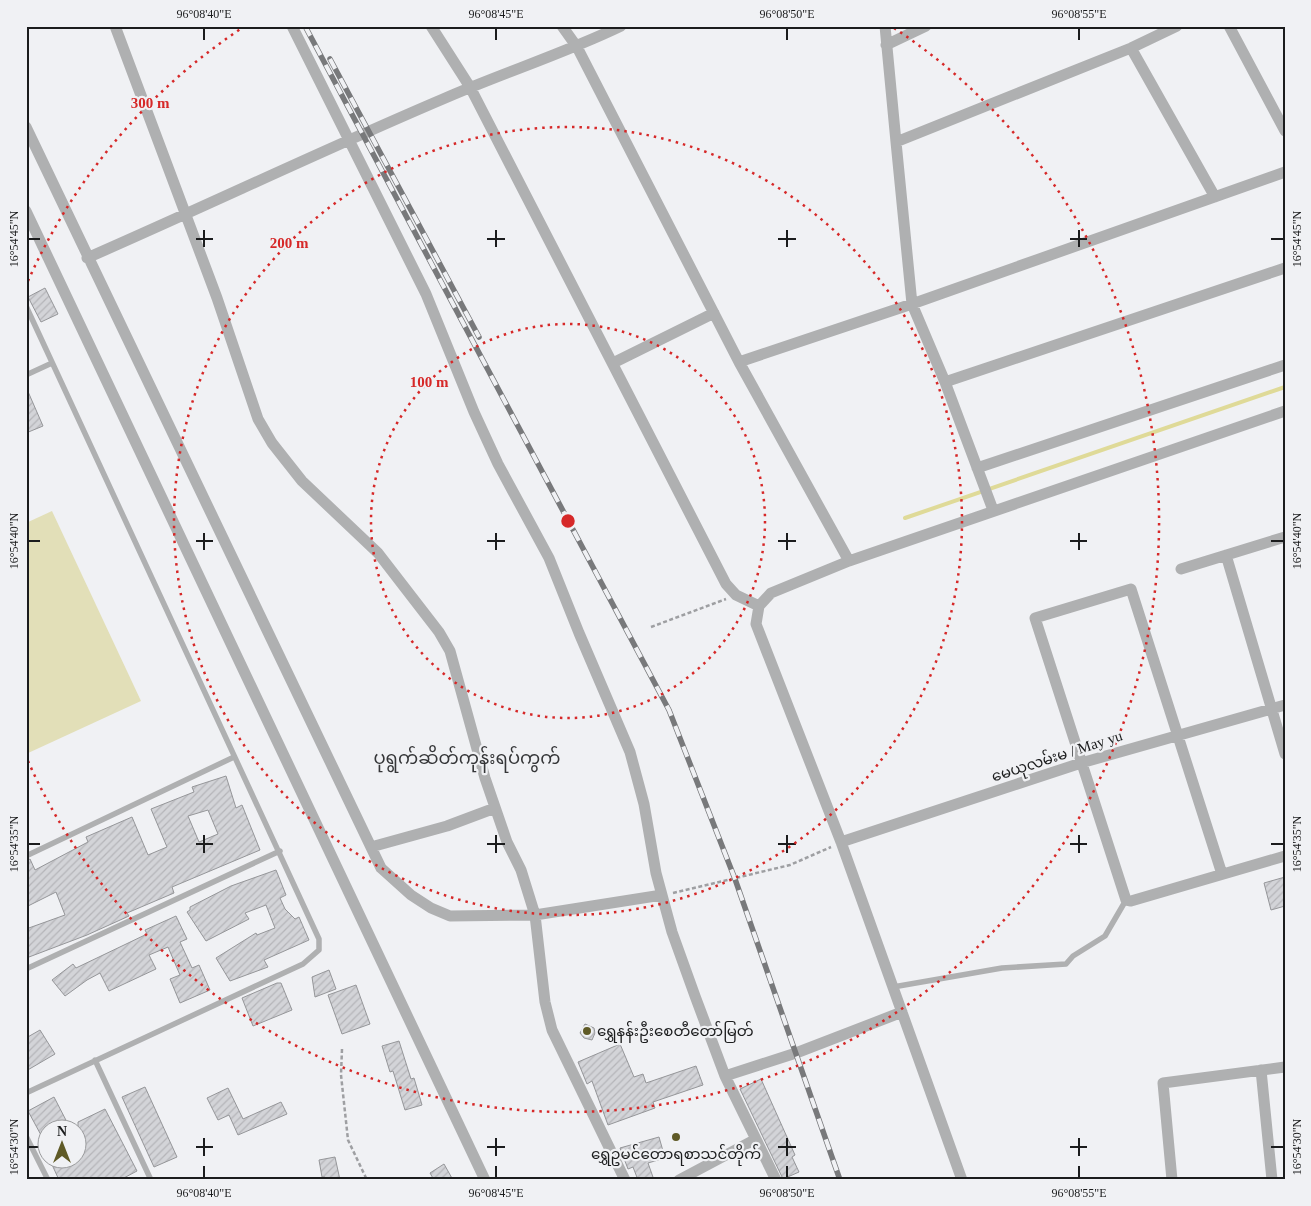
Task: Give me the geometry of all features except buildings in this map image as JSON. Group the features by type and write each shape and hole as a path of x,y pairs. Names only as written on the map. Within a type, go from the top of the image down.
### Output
{"street":[{"path":"115,26 217,298 258,419 272,443 302,480 378,553 439,632 450,651 464,707 495,808 521,870 534,915 545,1002 552,1030 626,1180"},
{"path":"292,26 350,138 426,294 474,412 498,464 549,558 630,752 644,804 662,895 675,941 725,1076 776,1180"},
{"path":"431,26 470,87 726,584 736,595 759,606"},
{"path":"562,26 577,47 739,362 849,560"},
{"path":"87,258 350,138 470,87 577,47 621,26"},
{"path":"885,26 912,304 945,382 992,508"},
{"path":"886,44 926,26"},
{"path":"896,142 1131,48 1177,26"},
{"path":"1229,26 1285,131"},
{"path":"1131,48 1215,197"},
{"path":"26,128 381,868 395,883 431,908 450,916 534,915 662,895"},
{"path":"739,362 912,304 1285,172"},
{"path":"26,211 485,1180"},
{"path":"945,382 1285,268"},
{"path":"613,363 714,313"},
{"path":"977,468 1285,365"},
{"path":"962,1180 841,842 756,624 759,606 772,593 849,560 992,508 1285,411"},
{"path":"1181,569 1285,537"},
{"path":"1226,555 1270,709 1285,754"},
{"path":"1222,874 1130,589 1035,618 1126,900 1131,901 1285,856"},
{"name":"မေယုလမ်းမ / May yu","path":"841,842 1177,734 1285,705"},
{"path":"371,847 447,826 495,808"},
{"path":"725,1076 796,1053 902,1012"},
{"path":"1172,1180 1163,1083 1285,1068"},
{"path":"1262,1070 1272,1180"},
{"path":"679,1180 756,1139"}],"lane":[{"path":"26,306 234,757 280,851 319,939 319,950 304,964 95,1060 26,1094"},
{"path":"26,375 52,363"},
{"path":"26,856 234,757"},
{"path":"26,969 280,851"},
{"path":"893,987 1002,968 1066,964 1073,956 1105,936 1126,900"},
{"path":"95,1060 151,1180"},
{"path":"26,1136 48,1180"}],"path":[{"path":"651,628 736,595"},
{"path":"662,895 790,865 841,842"},
{"path":"342,1049 341,1075 348,1140 366,1180"}],"shaded area":[{"path":"52,511 141,701 26,754 26,523"}],"waterway":[{"path":"905,518 1285,387"}],"railway":[{"path":"305,26 669,710 735,879 840,1180"},
{"path":"330,59 479,337"}],"place":[{"name":"ရွှေနန်းဦးစေတီတော်မြတ်","path":"587,1031"},
{"name":"ရွှေဥမင်တောရစာသင်တိုက်","path":"676,1137"}],"district":[{"name":"ပုရွက်ဆိတ်ကုန်းရပ်ကွက်","path":"467,758"}]}
